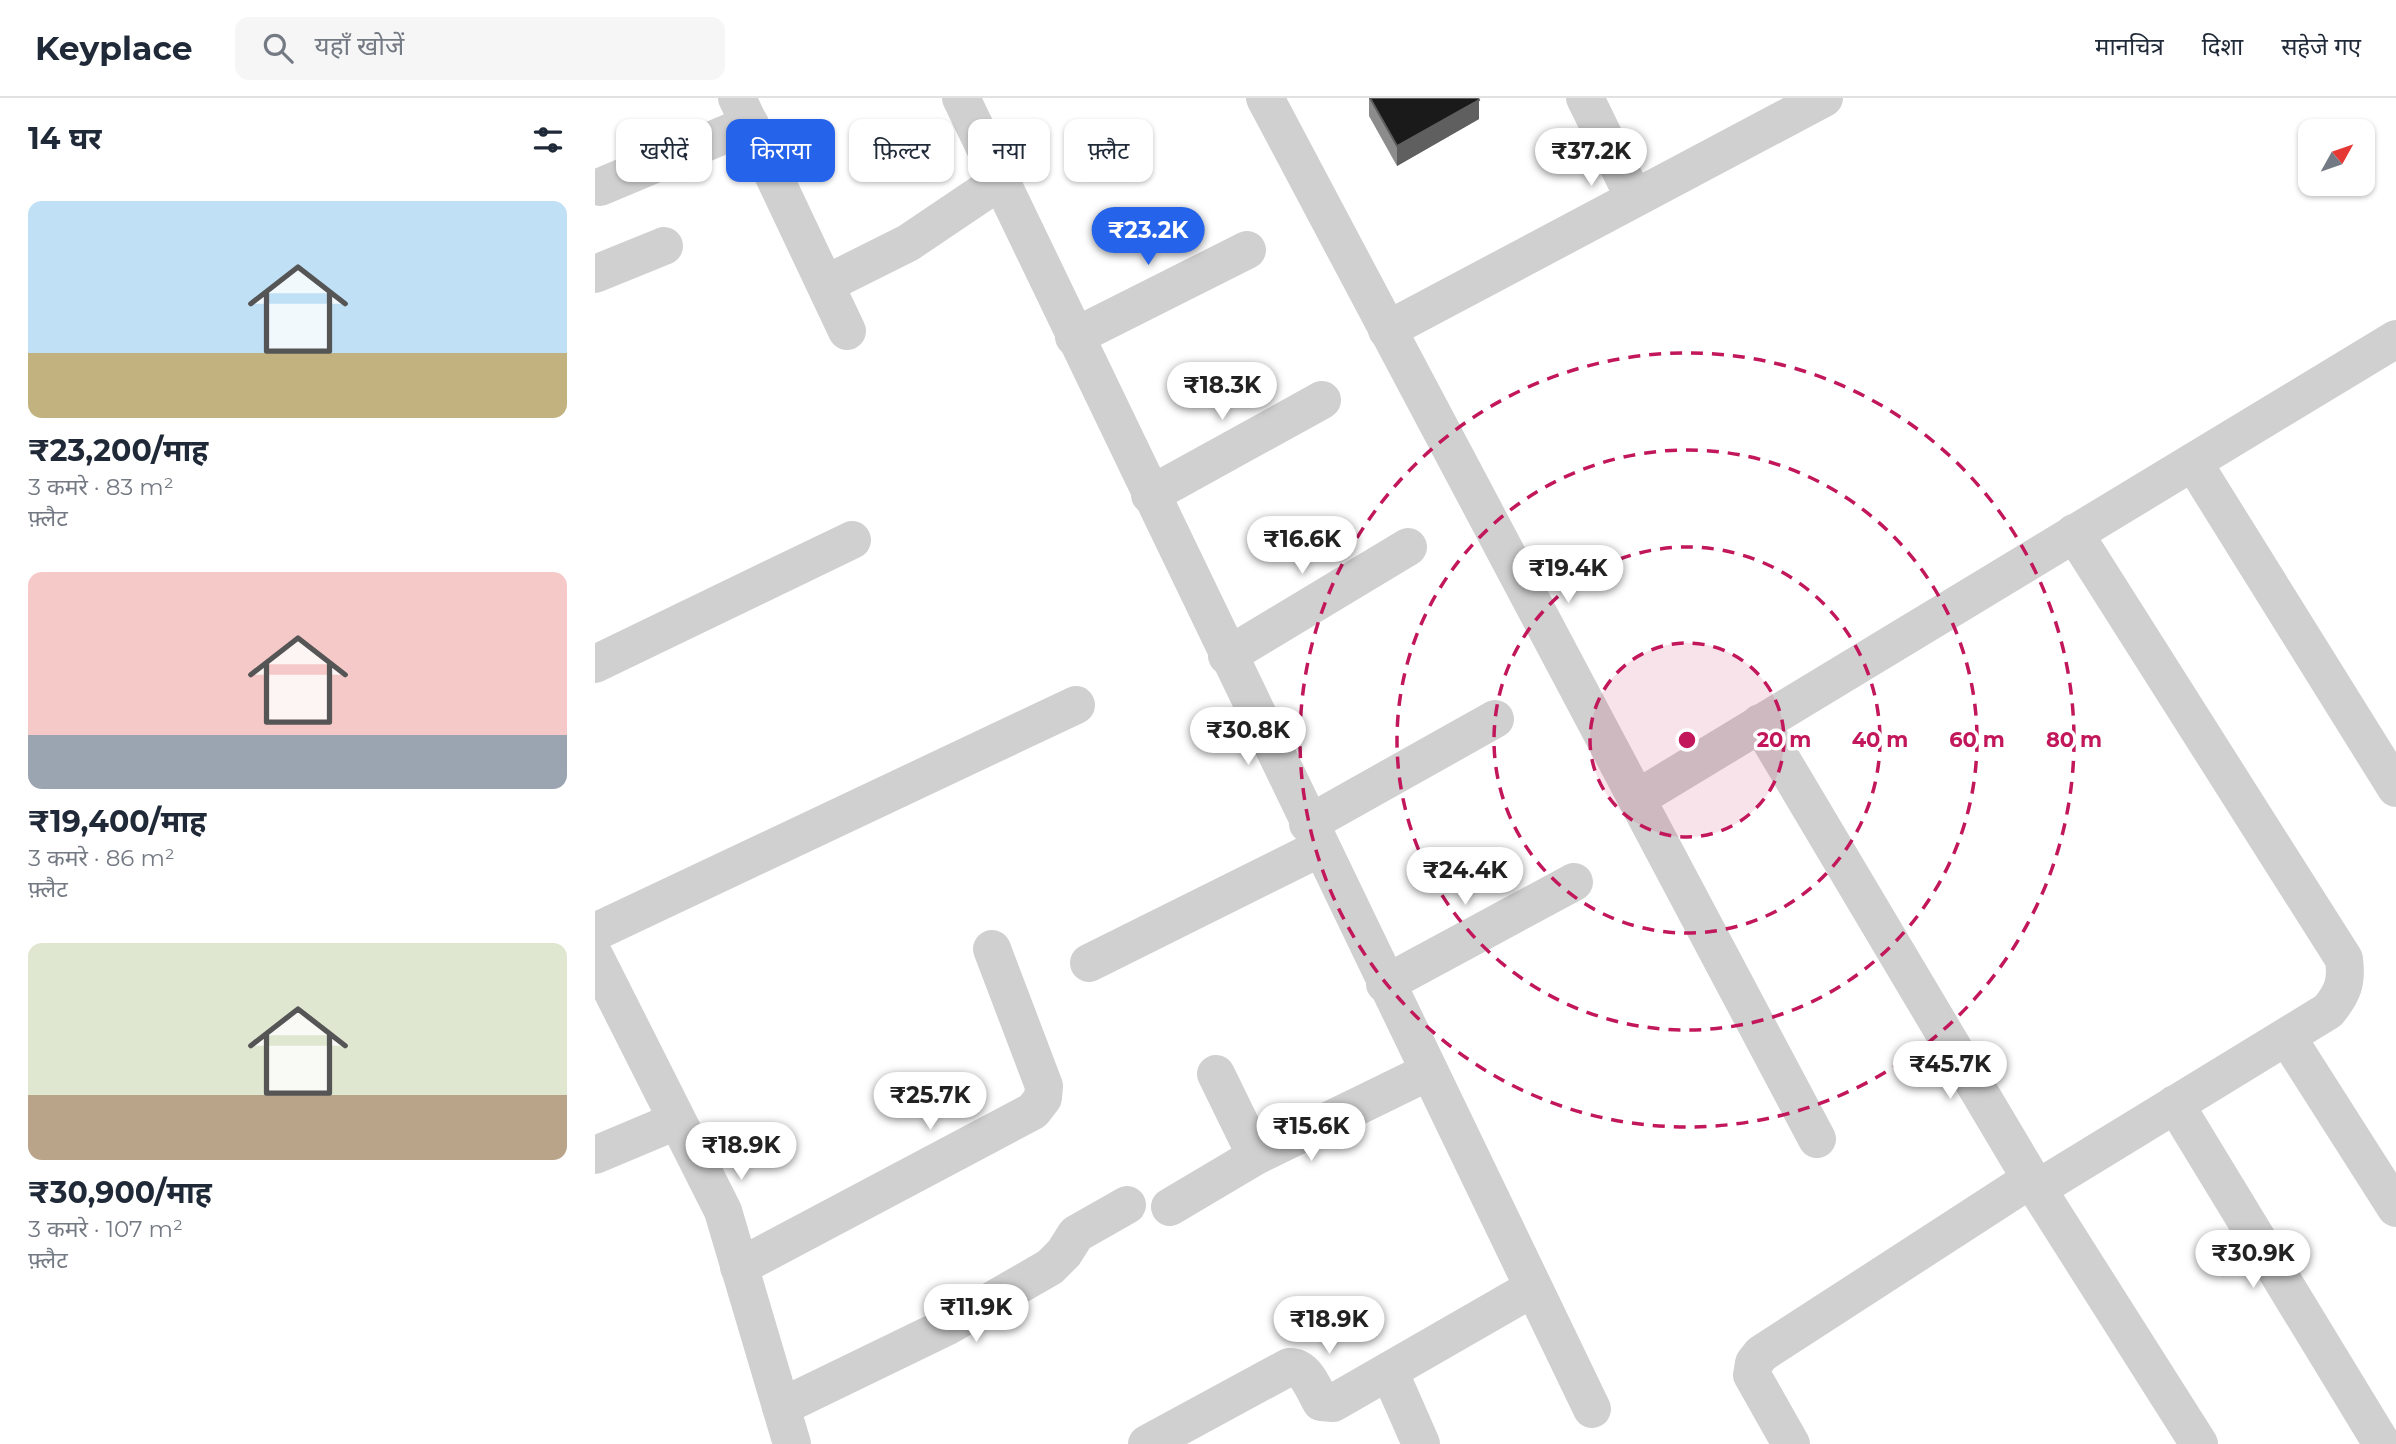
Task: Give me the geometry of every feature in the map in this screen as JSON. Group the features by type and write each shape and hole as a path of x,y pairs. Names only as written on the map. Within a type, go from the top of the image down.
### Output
{"street":[{"path":"961,98 971,119"},
{"path":"1265,98 1817,1139"},
{"path":"1585,98 1634,198"},
{"path":"1387,330 1823,98"},
{"path":"600,187 743,111 847,331"},
{"path":"825,284 908,243 999,182"},
{"path":"1000,182 1592,1409"},
{"path":"595,274 664,246"},
{"path":"1074,337 1247,250"},
{"path":"1638,798 2193,462 2391,354"},
{"path":"1150,495 1322,400"},
{"path":"2193,462 2396,788"},
{"path":"1791,1444 1752,1375 1754,1363 1761,1354 2034,1184 2175,1104 2328,1011 2342,994 2347,978 2344,959 2074,533"},
{"path":"595,664 852,540"},
{"path":"1227,656 1408,547"},
{"path":"595,932 1076,705"},
{"path":"1090,962 1314,836 1495,719"},
{"path":"1760,723 2034,1184 2199,1444"},
{"path":"1385,984 1574,882"},
{"path":"739,1267 1033,1111 1043,1098 1044,1086 992,948"},
{"path":"595,957 723,1211 792,1444"},
{"path":"2287,1037 2396,1208"},
{"path":"1170,1207 1256,1156 1428,1072"},
{"path":"1216,1074 1256,1156"},
{"path":"2175,1104 2382,1444"},
{"path":"595,1155 676,1121"},
{"path":"781,1407 974,1311 1049,1267 1064,1253 1076,1234 1127,1205"},
{"path":"1147,1444 1289,1367 1303,1371 1321,1402 1326,1405 1533,1288"},
{"path":"1389,1371 1421,1444"}],"building":[{"path":"1370,98 1478,98 1479,100 1397,146"}]}
